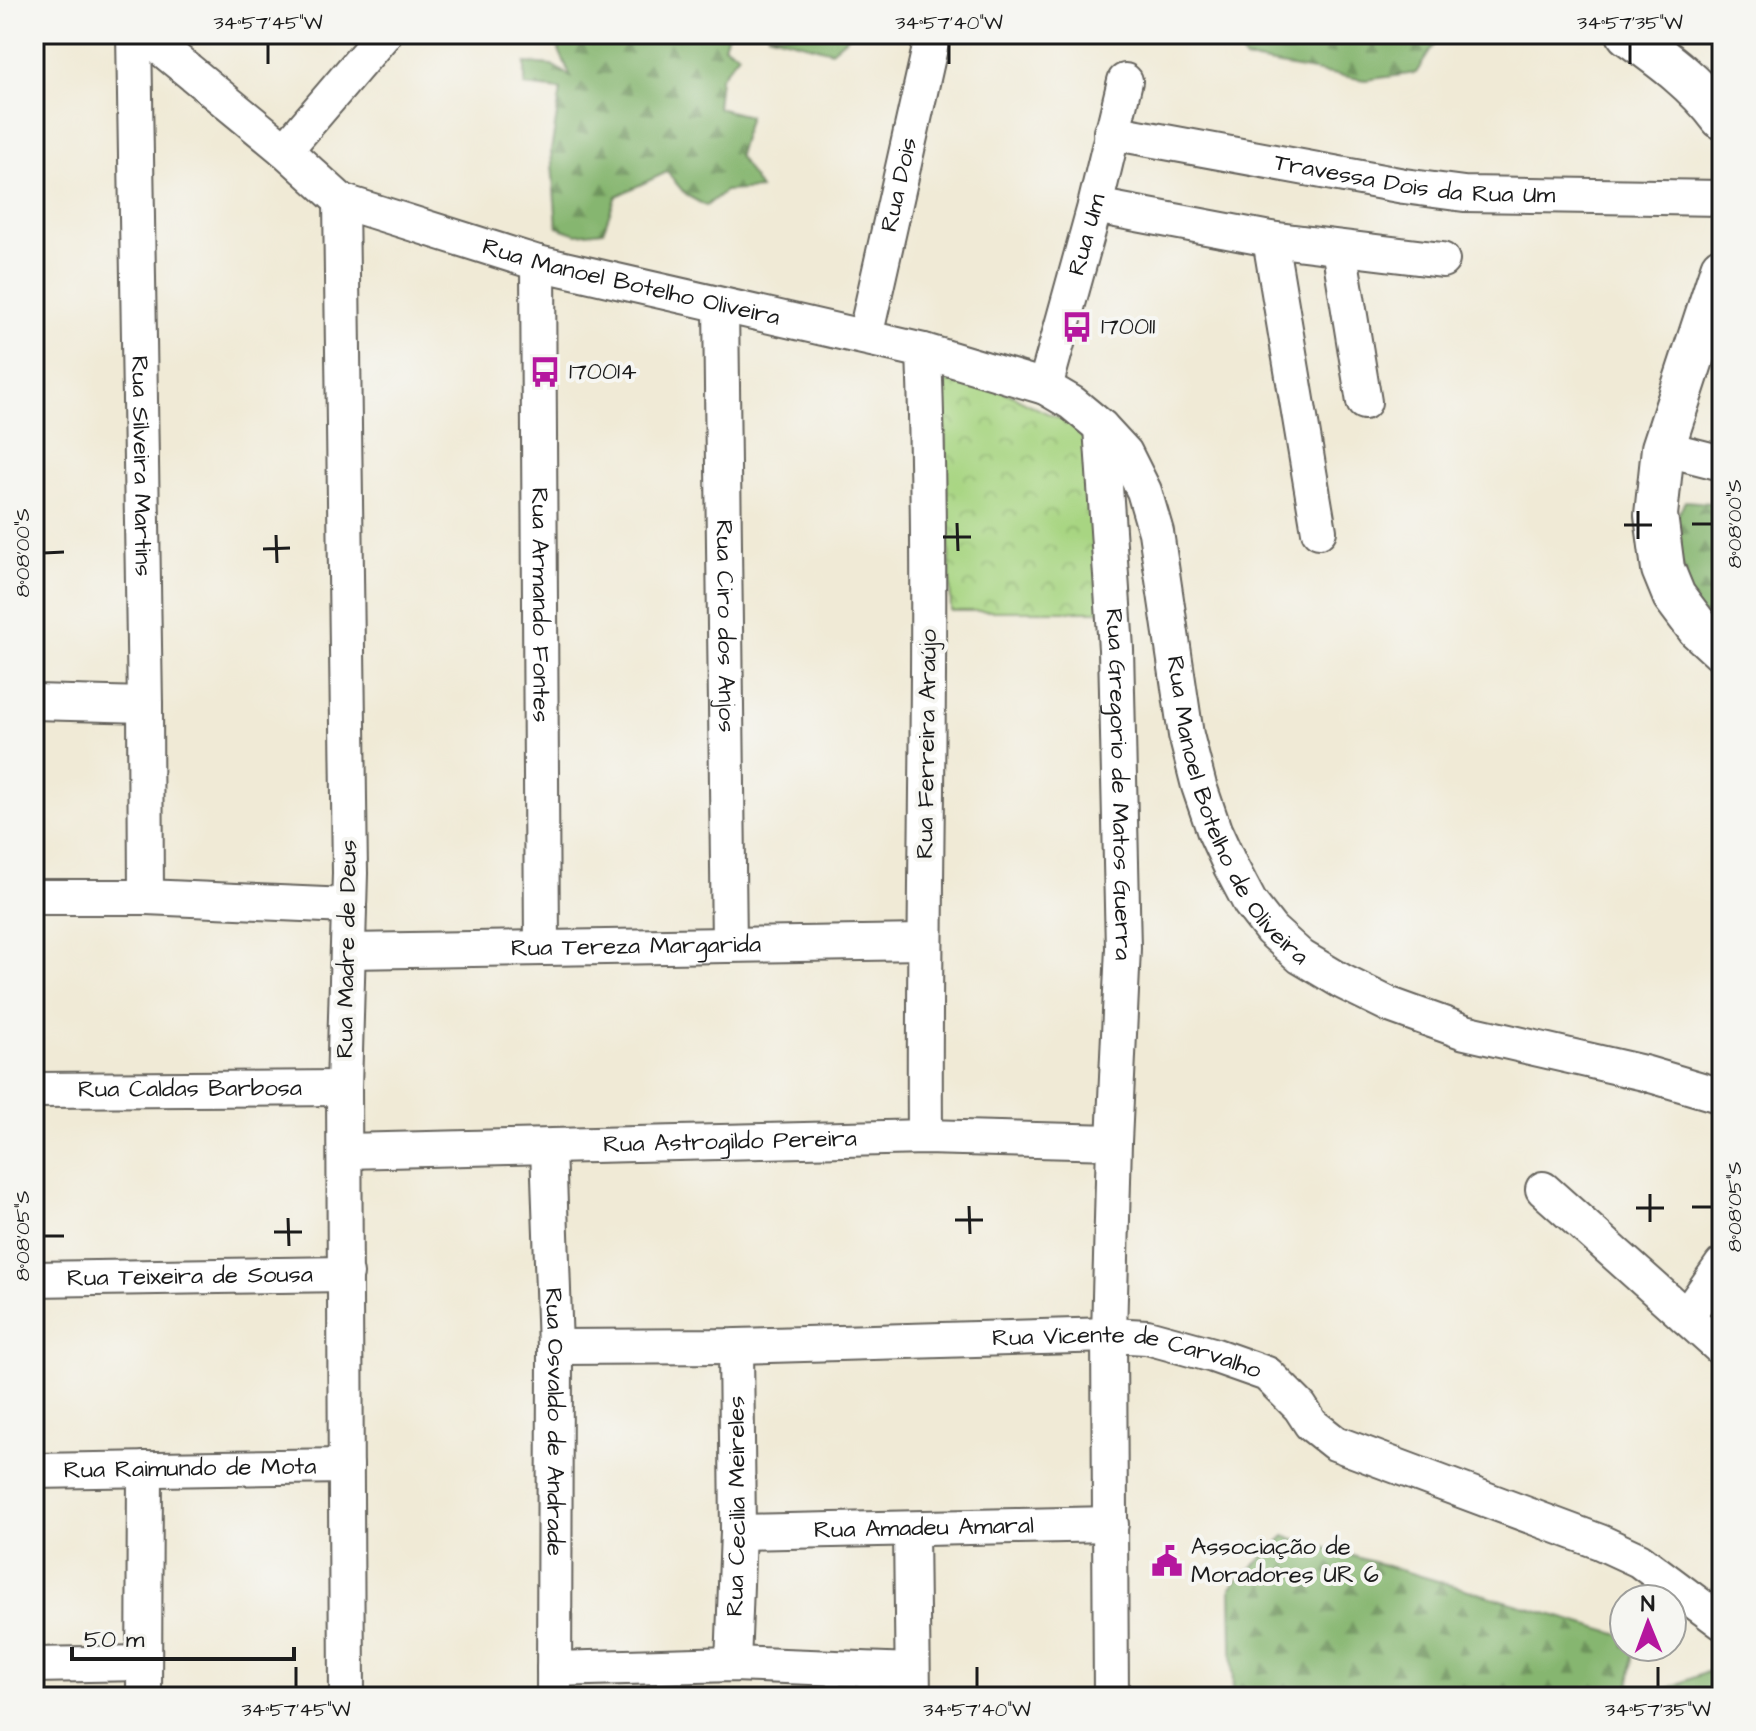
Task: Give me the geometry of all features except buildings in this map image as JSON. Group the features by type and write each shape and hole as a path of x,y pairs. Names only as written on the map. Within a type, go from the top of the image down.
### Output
{"main road":[{"path":"1628,34 1672,65 1705,95 1722,118"},
{"path":"1720,279 1663,448 1656,515 1663,569 1674,596 1698,628 1722,650"}],"street":[{"name":"Rua Silveira Martins","path":"134,34 146,897"},
{"path":"144,34 285,150 341,201"},
{"path":"285,150 384,34"},
{"name":"Rua Dois","path":"865,337 933,34"},
{"name":"Rua Um","path":"1045,387 1095,206 1125,81"},
{"name":"Travessa Dois da Rua Um","path":"1111,132 1404,186 1464,194 1722,198"},
{"name":"Rua Manoel Botelho Oliveira","path":"341,201 538,263 924,351"},
{"name":"Rua Madre de Deus","path":"341,201 350,873 344,1088 347,1697"},
{"path":"1095,206 1270,239 1442,260"},
{"path":"1270,239 1319,531"},
{"path":"1339,248 1364,402"},
{"name":"Rua Armando Fontes","path":"538,263 542,947"},
{"name":"Rua Ciro dos Anjos","path":"721,306 729,945"},
{"name":"Rua Manoel Botelho de Oliveira","path":"924,351 1045,387 1072,403 1101,427 1125,453 1144,491 1156,532 1186,735 1199,786 1231,867 1250,903 1271,930 1301,957 1390,1005 1465,1032 1619,1067 1722,1096"},
{"name":"Rua Ferreira Araújo","path":"924,351 930,565 924,942 925,1137"},
{"name":"Rua Gregorio de Matos Guerra","path":"1101,427 1116,649 1123,948 1109,1335 1111,1697"},
{"path":"1663,448 1722,463"},
{"path":"34,702 145,705"},
{"path":"34,897 146,897 348,906"},
{"name":"Rua Tereza Margarida","path":"348,951 924,942"},
{"name":"Rua Caldas Barbosa","path":"34,1090 344,1088"},
{"name":"Rua Astrogildo Pereira","path":"346,1151 925,1137 1114,1142"},
{"name":"Rua Osvaldo de Andrade","path":"548,1148 555,1347 554,1683"},
{"path":"1543,1189 1722,1349"},
{"path":"1686,1317 1722,1265"},
{"name":"Rua Teixeira de Sousa","path":"34,1279 346,1274"},
{"name":"Rua Vicente de Carvalho","path":"555,1347 736,1346 1109,1335 1147,1337 1267,1374 1300,1407 1311,1424 1335,1443 1600,1542 1639,1560 1722,1622"},
{"name":"Rua Cecilia Meireles","path":"733,1664 738,1532 736,1346"},
{"name":"Rua Raimundo de Mota","path":"34,1471 346,1466"},
{"path":"144,1697 145,1469"},
{"name":"Rua Amadeu Amaral","path":"738,1532 1111,1524"},
{"path":"554,1683 733,1664 913,1684 911,1530"},
{"path":"34,1665 143,1663"}],"green space":[{"path":"548,34 639,34 636,42 654,42 659,34 728,34 724,46 739,54 720,78 717,108 749,116 738,155 760,189 725,191 706,206 686,195 667,172 616,196 603,231 577,234 557,227 551,151 561,90 525,86 525,63 552,65 571,77"},
{"path":"767,34 851,34 831,51"},
{"path":"1228,34 1441,34 1416,73 1365,80 1245,59"},
{"path":"950,374 998,389 1056,417 1089,427 1107,611 951,611 943,387"},
{"path":"1685,501 1722,504 1722,607 1693,619 1673,524"},
{"path":"1285,1536 1608,1631 1608,1663 1632,1663 1629,1697 1233,1697 1231,1587"},
{"path":"1711,1670 1722,1681 1722,1697 1657,1697 1659,1692"}],"place":[{"name":"170011","path":"1077,327"},
{"name":"170014","path":"545,372"},
{"name":"Associação de Moradores UR 6","path":"1167,1561"}]}
